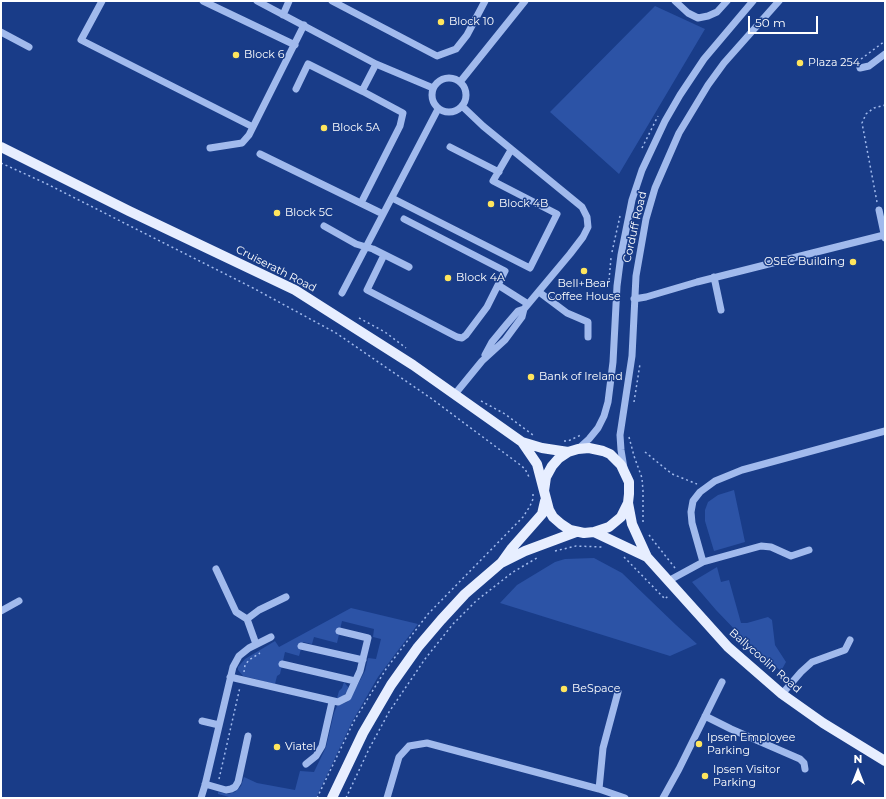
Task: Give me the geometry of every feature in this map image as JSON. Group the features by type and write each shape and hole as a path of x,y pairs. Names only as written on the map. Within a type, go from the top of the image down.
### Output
{"main road":[{"name":"Cruiserath Road","path":"1,147 295,290 378,342 455,394 522,442 542,448 573,451"},
{"name":"Cruiserath Road","path":"522,442 537,464 545,496"},
{"path":"332,798 363,733 391,685 418,648 465,594 501,563 542,514 546,477 552,466 559,458 573,451 589,448 603,451 616,459 625,471 629,482 630,494 628,503 621,516 609,527 594,532 576,532 570,530 557,521 548,510 545,496"},
{"name":"Ballycoolin Road","path":"628,503 632,524 647,558 728,647 782,694 822,723 885,761"},
{"path":"501,563 525,551 576,532"},
{"name":"Ballycoolin Road","path":"594,532 647,558"}],"street":[{"path":"102,1 81,40 253,127"},
{"path":"203,1 295,46"},
{"path":"257,1 376,64 433,88"},
{"path":"283,15 289,1"},
{"path":"332,1 437,56 456,49 467,35 484,1"},
{"path":"460,82 525,1"},
{"path":"675,1 688,13 698,18 717,12 727,1"},
{"name":"Corduff Road","path":"573,451 589,439 598,428 604,416 608,402 613,362 620,255 632,200 642,170 665,121 680,94 704,59 753,1"},
{"name":"Corduff Road","path":"625,471 620,435 632,356 634,299 641,242 655,188 679,133 708,85 724,63 779,1"},
{"path":"210,148 242,143 249,134 304,26"},
{"path":"1,32 29,47"},
{"path":"860,68 869,66 885,54"},
{"path":"296,89 308,64 402,112 400,126 361,203"},
{"path":"362,91 376,64"},
{"path":"440,80 456,80 460,82 466,91 465,102 453,112 438,109 432,99 433,88 440,80"},
{"path":"455,394 482,361 492,342 506,324 518,311 526,307 583,237 588,227 582,207 511,150 462,106"},
{"path":"342,293 438,109"},
{"path":"450,147 499,172"},
{"path":"392,198 530,268 557,214 493,181 511,150"},
{"path":"260,154 384,214"},
{"path":"634,299 885,236 879,210"},
{"path":"384,254 367,290 462,338 466,336 487,307 505,271 404,219"},
{"path":"324,226 356,244 384,254 409,267"},
{"path":"714,278 721,310"},
{"path":"498,284 526,307"},
{"path":"538,292 568,313 588,322 588,337"},
{"path":"703,562 692,523 691,512 693,501 706,487 715,481 742,470 885,431"},
{"path":"671,585 680,574 703,562 760,546 771,547 791,556 808,550"},
{"path":"216,569 236,612 247,619 256,644"},
{"path":"247,619 259,610 286,597"},
{"path":"1,611 19,601"},
{"path":"230,677 332,702 338,702 348,697 356,681 368,638 339,631"},
{"path":"201,798 233,666 239,656 249,648 271,636"},
{"path":"782,694 812,662 845,650 850,640"},
{"path":"301,646 363,660"},
{"path":"282,664 356,681"},
{"path":"663,798 722,682"},
{"path":"599,790 603,748 618,692"},
{"path":"306,764 316,756 322,746 332,702"},
{"path":"705,716 755,740 800,759 804,763 805,770"},
{"path":"202,721 219,725"},
{"path":"205,784 231,790 238,782 248,736"},
{"path":"387,798 399,757 409,746 427,743 624,798"}],"path":[{"path":"858,61 885,42"},
{"path":"879,210 862,123 866,114 874,108 885,105"},
{"path":"1,163 45,183 253,288 336,333 426,395 519,464 525,469 532,482"},
{"path":"634,405 640,363"},
{"path":"629,436 642,478 642,522 646,529"},
{"path":"645,452 672,474 706,487"},
{"path":"317,798 354,721 386,669 428,614 523,517 533,499 532,487"},
{"path":"648,535 680,574"},
{"path":"554,551 576,546 604,548"},
{"path":"346,798 369,749 389,712 425,659 453,624 476,601 513,572 537,558"},
{"path":"624,558 665,599 671,585"},
{"path":"217,787 246,665 249,660 260,653"}],"shaded area":[{"path":"655,6 705,29 619,174 550,112"},
{"path":"734,490 745,542 714,551 705,521 705,510 708,502 718,495"},
{"path":"594,558 622,573 697,644 670,656 500,603 517,585 555,562 565,559"},
{"path":"717,567 721,582 729,580 741,623 747,623 768,617 772,620 775,645 786,662 781,671 740,635 692,582"},
{"path":"351,608 418,624 378,677 352,722 316,798 233,798 218,794 218,792 228,794 235,792 241,786 244,777 257,783 295,790 300,771 314,772 326,747 337,706 347,702 351,697 365,671 368,658 376,659 381,639 373,637 374,629 342,621 337,643 314,637 312,644 303,642 299,656 285,652 280,674 277,676 275,684 243,676 238,670 238,667 245,659 275,641 279,647"},
{"path":"344,682 348,687 348,690 343,696 337,698 339,691"}],"place":[{"name":"Block 10","path":"441,22"},
{"name":"Block 6","path":"236,55"},
{"name":"Plaza 254","path":"800,63"},
{"name":"Block 5A","path":"324,128"},
{"name":"Block 4B","path":"491,204"},
{"name":"Block 5C","path":"277,213"},
{"name":"OSEC Building","path":"853,262"},
{"name":"Bell+Bear Coffee House","path":"584,271"},
{"name":"Block 4A","path":"448,278"},
{"name":"Bank of Ireland","path":"531,377"},
{"name":"BeSpace","path":"564,689"},
{"name":"Ipsen Employee Parking","path":"699,744"},
{"name":"Viatel","path":"277,747"},
{"name":"Ipsen Visitor Parking","path":"705,776"}]}
